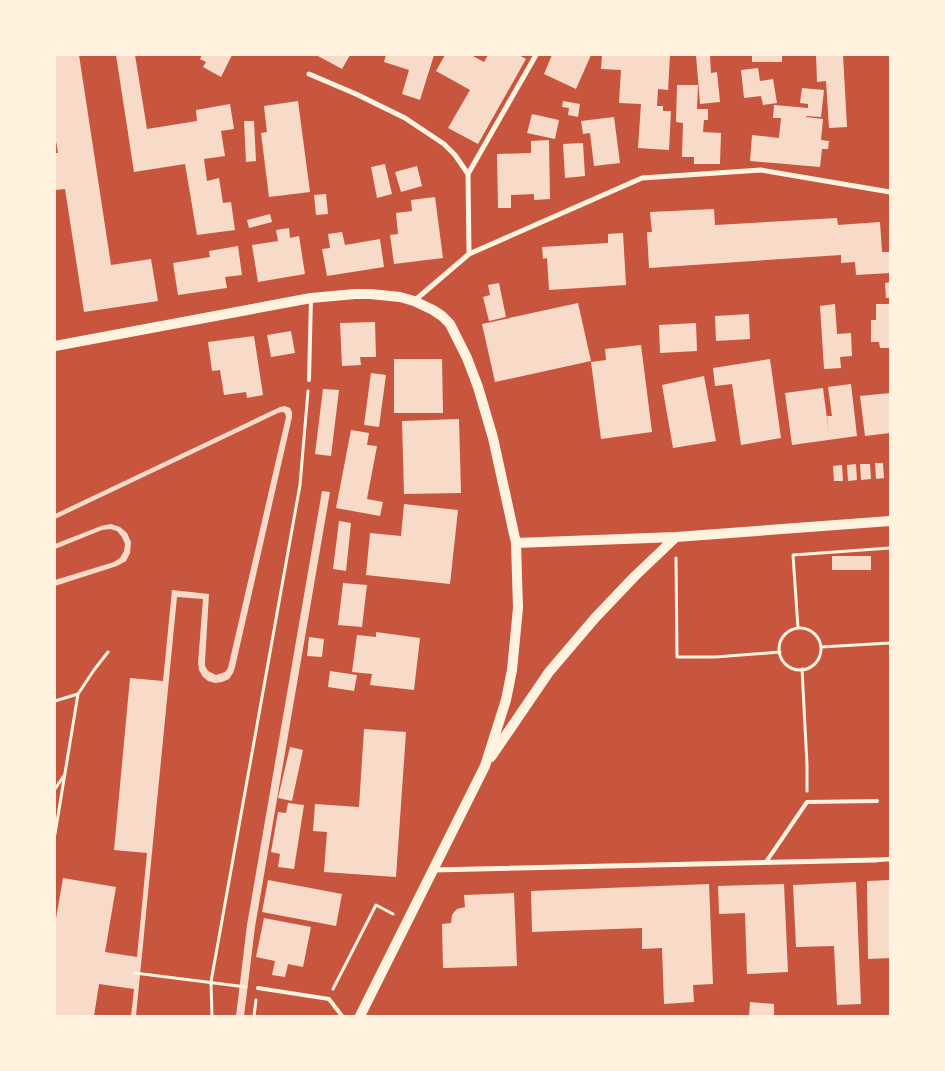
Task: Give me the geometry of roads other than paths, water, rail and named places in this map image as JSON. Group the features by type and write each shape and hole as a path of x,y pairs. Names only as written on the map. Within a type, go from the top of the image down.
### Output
{"main road":[{"path":"55,346 311,298 355,294 400,297 414,301 442,316 450,324 467,358 478,388 493,438 516,543 518,608 512,670 506,700 485,766"},
{"path":"516,543 676,537 890,521"},
{"path":"360,1016 485,766 549,672 595,618 676,537"}],"street":[{"path":"469,254 468,174 536,55"},
{"path":"310,74 405,118 444,144 468,174"},
{"path":"414,301 469,254 642,178 761,170 890,192"},
{"path":"432,870 890,859"}],"lane":[{"path":"309,380 311,298"},
{"path":"766,862 807,802 876,801"},
{"path":"258,988 329,998 342,1016"}]}
